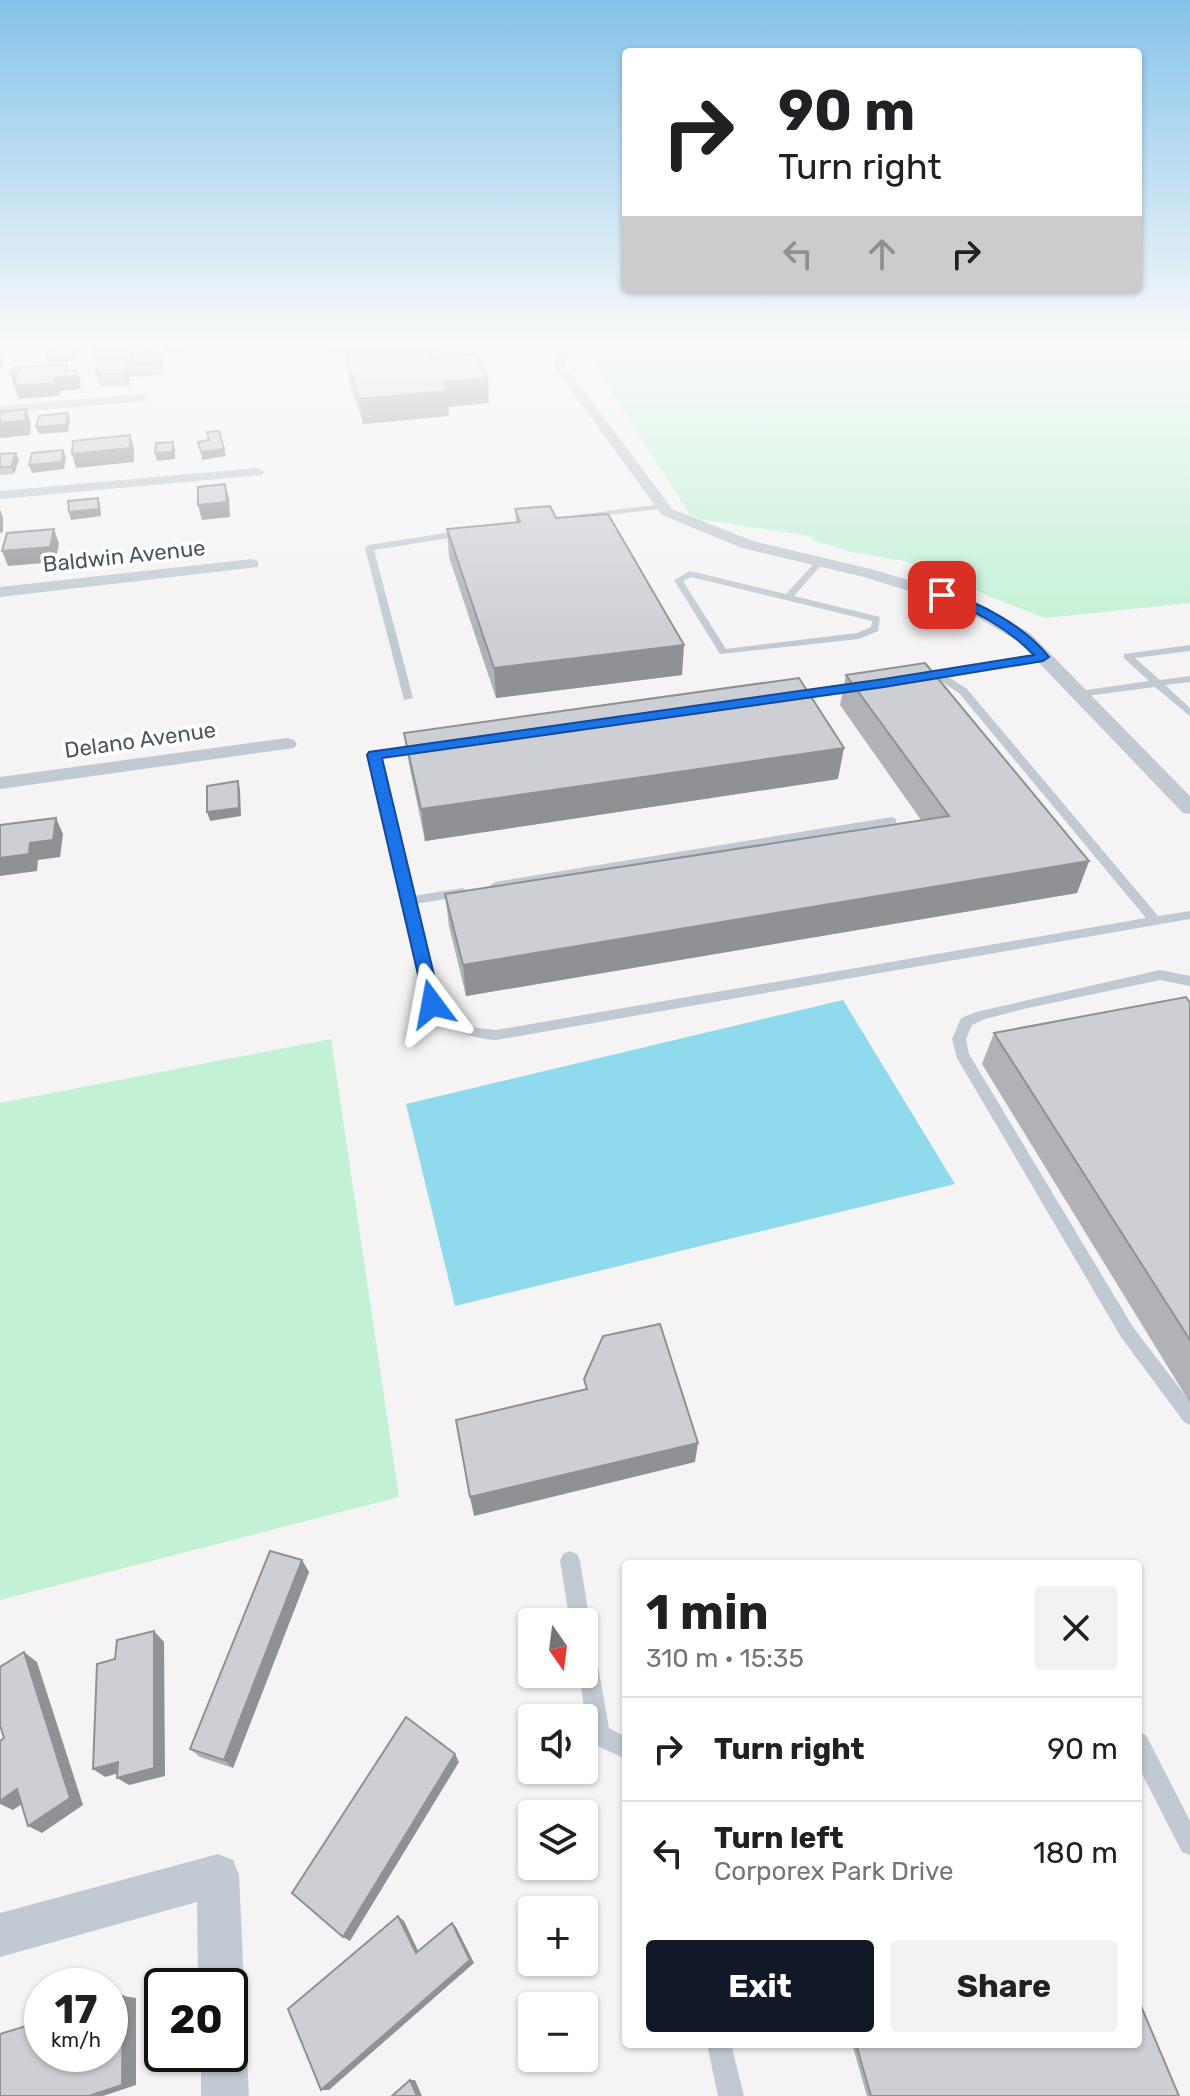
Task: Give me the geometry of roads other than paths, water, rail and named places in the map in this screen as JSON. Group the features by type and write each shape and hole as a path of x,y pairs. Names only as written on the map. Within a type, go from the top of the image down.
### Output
{"street":[{"path":"616,442 667,512 748,545 966,603 1025,638 1190,808"},
{"path":"0,495 257,472"},
{"name":"Baldwin Avenue","path":"0,592 252,564"},
{"name":"Delano Avenue","path":"0,783 287,744"},
{"path":"0,1935 218,1875 221,1968"},
{"path":"224,2072 225,2096"}],"lane":[{"path":"543,522 663,506"},
{"path":"408,698 369,548 480,531"},
{"path":"788,597 820,562"},
{"path":"690,574 788,597 877,619 875,629 859,636 723,652 678,580 690,574"},
{"path":"1190,648 1127,656 1190,713"},
{"path":"897,681 1043,657"},
{"path":"937,674 963,691 1155,921"},
{"path":"1079,694 1190,679"},
{"path":"775,698 869,685"},
{"path":"435,746 374,755 432,1004 451,1023 472,1034 496,1035 1190,915"},
{"path":"408,901 892,821"},
{"path":"1190,981 1160,975 1028,1003 966,1022 959,1039 962,1054 1127,1332 1190,1416"},
{"path":"570,1561 578,1608"},
{"path":"591,1688 599,1735 622,1746"},
{"path":"1142,1751 1190,1844"},
{"path":"720,2048 731,2096"}],"water":[{"path":"843,1000 955,1184 455,1306 406,1104"}]}
